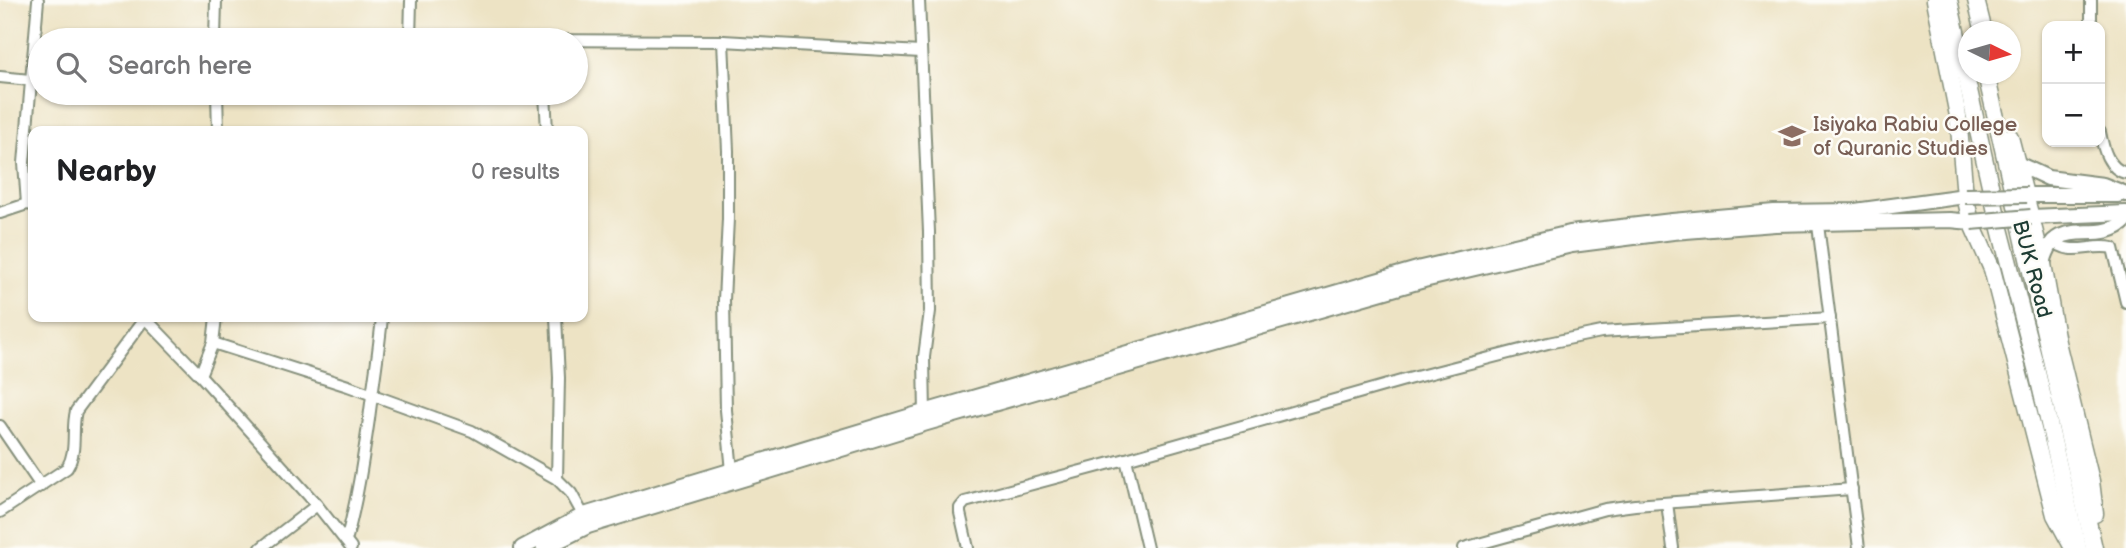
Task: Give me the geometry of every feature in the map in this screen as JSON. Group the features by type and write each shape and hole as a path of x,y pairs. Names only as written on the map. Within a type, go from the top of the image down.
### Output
{"main road":[{"path":"1935,0 1958,116 1965,196 1971,222 1992,269 2055,515 2073,548"},
{"name":"BUK Road","path":"1949,0 1998,221 2078,548"},
{"path":"1970,0 1975,21"},
{"path":"1976,0 1981,21"},
{"name":"BUK Road","path":"1988,84 2094,548"},
{"path":"1996,84 2027,195 2057,342 2091,481 2095,521 2094,548"},
{"path":"2018,164 2048,178 2103,185 2126,194"},
{"path":"1817,217 1965,196 2126,194"},
{"path":"522,548 586,520 732,471 1170,347 1421,268 1570,233 1774,212 1817,217 1971,222 2126,213"},
{"path":"2043,264 2046,250 2052,240 2065,235 2111,230 2126,220"},
{"path":"544,548 586,520 925,417"}],"street":[{"path":"35,28 38,0"},
{"path":"215,28 216,0"},
{"path":"410,28 411,0"},
{"path":"919,0 930,298 924,358 925,417"},
{"path":"2091,0 2091,21"},
{"path":"588,40 723,41 921,52"},
{"path":"723,41 728,151 724,300 726,410 732,471"},
{"path":"0,77 28,80"},
{"path":"28,105 24,163 28,190"},
{"path":"217,105 218,126"},
{"path":"546,105 547,126"},
{"path":"2102,147 2110,162 2120,172 2126,173"},
{"path":"0,213 28,205"},
{"path":"1817,217 1859,548"},
{"path":"2052,240 2070,251 2099,246 2113,248 2126,302"},
{"path":"968,548 960,513 965,502 1408,379 1601,332 1830,318"},
{"path":"0,512 67,468 73,457 76,411 141,322"},
{"path":"150,322 317,505 348,544"},
{"path":"200,374 213,343 215,322"},
{"path":"348,544 381,322"},
{"path":"556,322 559,378 557,479"},
{"path":"213,343 372,394 472,430 557,479 571,493 586,520"},
{"path":"0,426 41,486"},
{"path":"1126,459 1147,548"},
{"path":"1464,548 1605,509 1852,489"},
{"path":"1667,503 1673,548"},
{"path":"261,548 317,505"}],"place":[{"name":"Isiyaka Rabiu College of Quranic Studies","path":"1792,136"}]}
